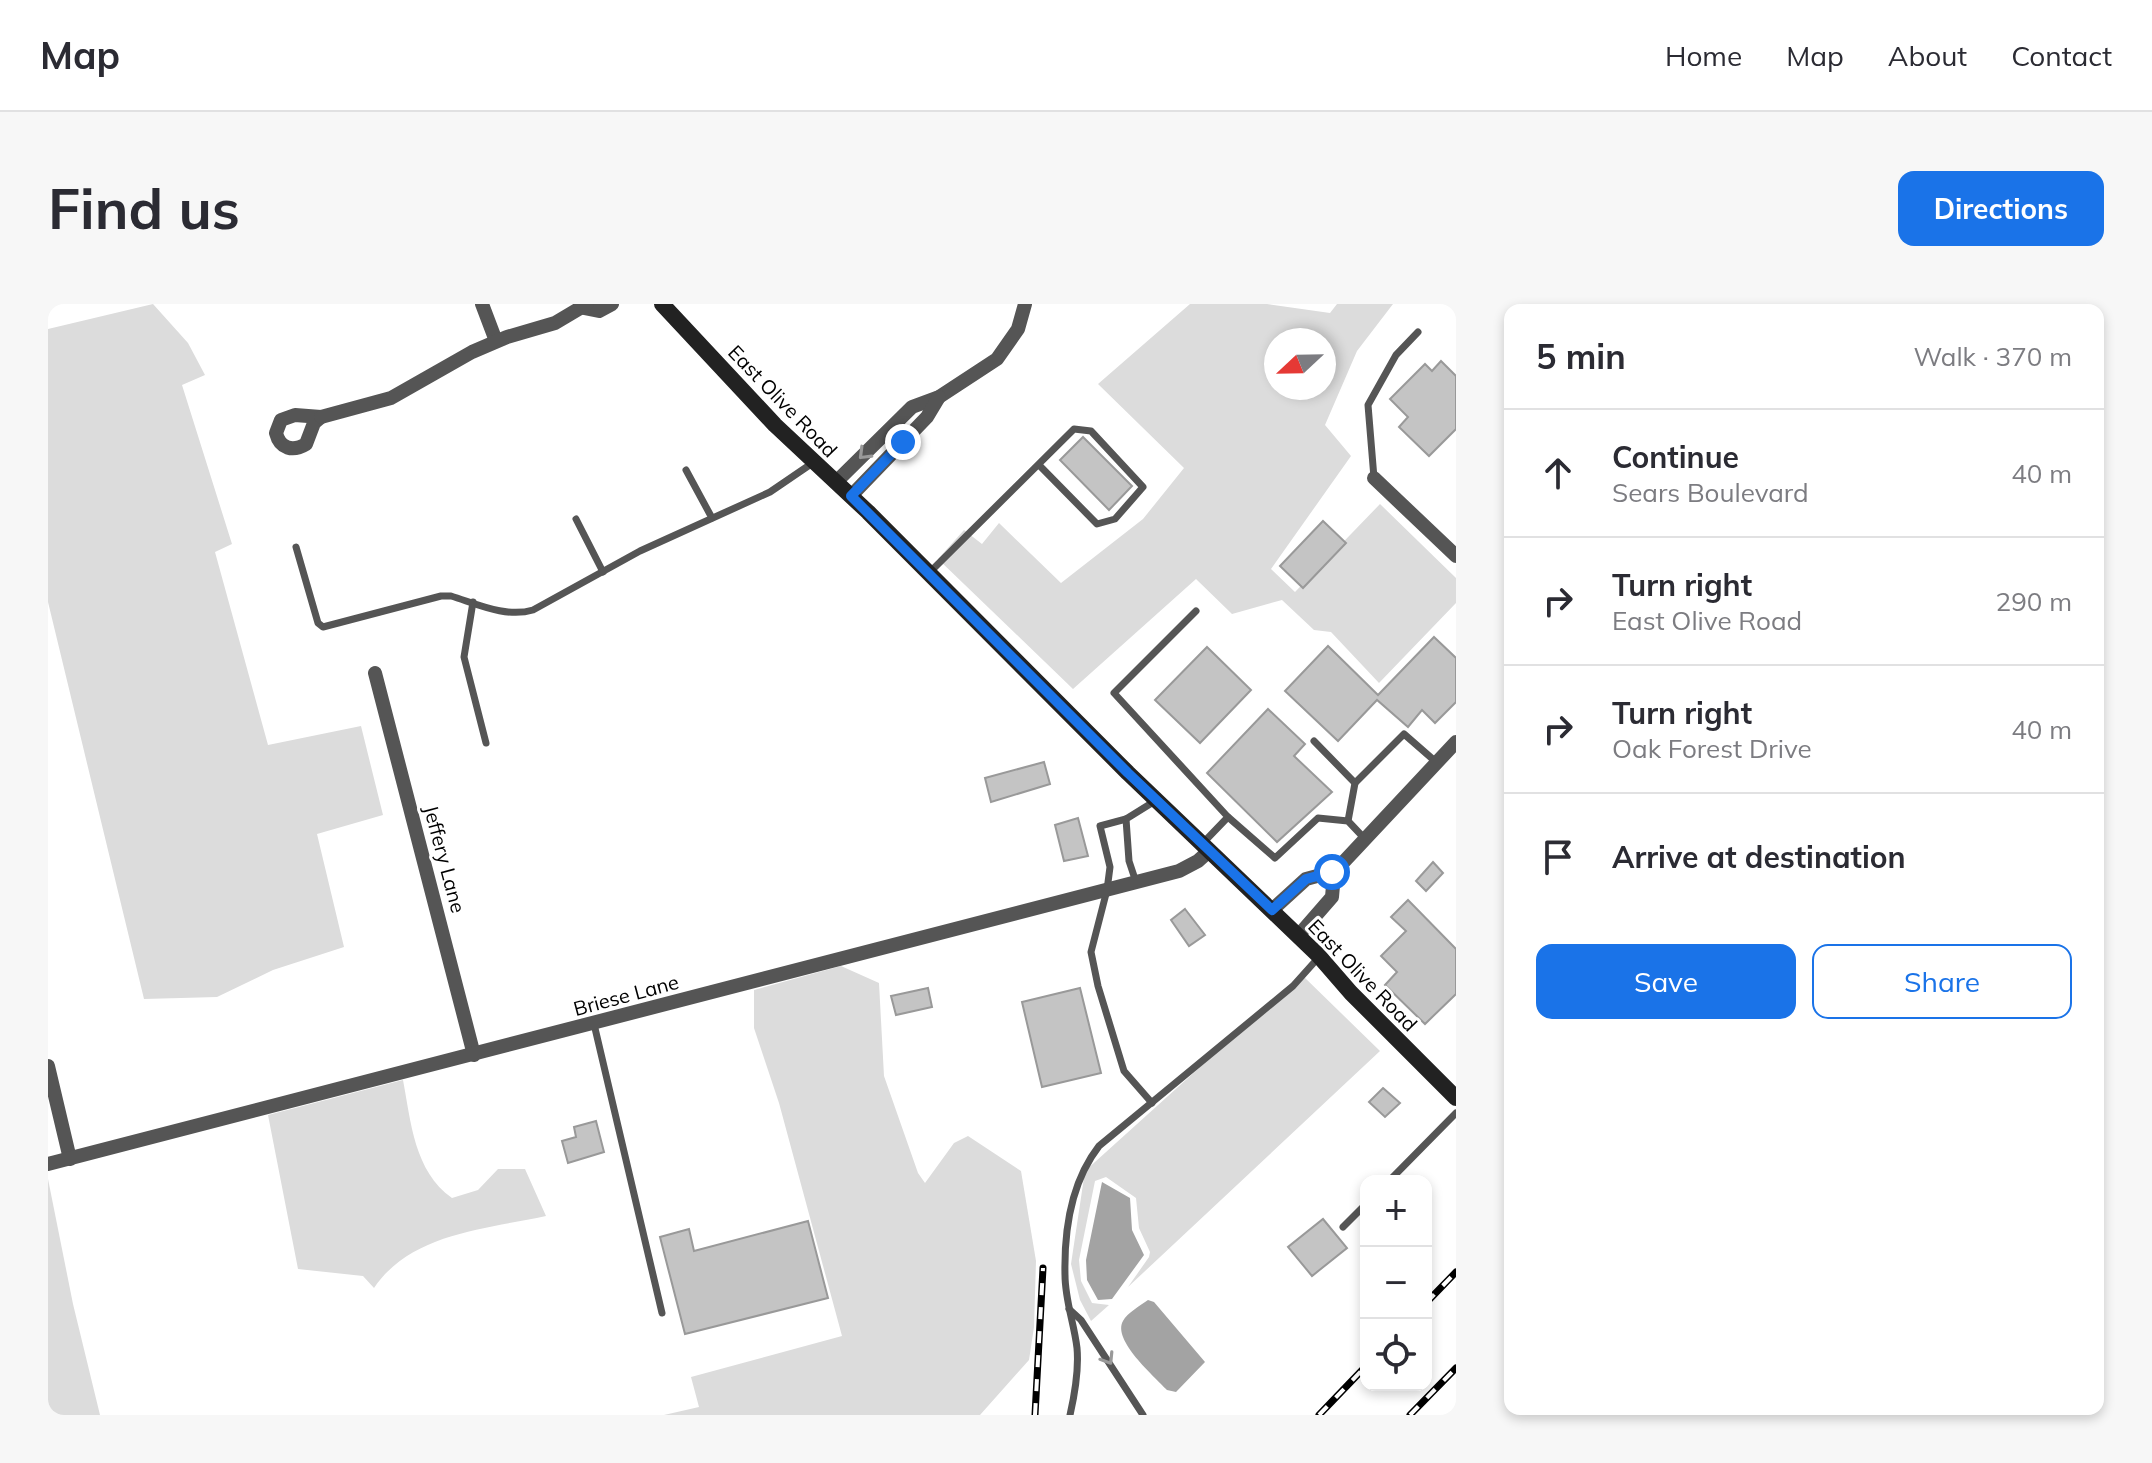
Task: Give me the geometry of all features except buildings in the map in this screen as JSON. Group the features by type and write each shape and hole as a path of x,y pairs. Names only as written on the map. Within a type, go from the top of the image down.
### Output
{"street":[{"path":"482,304 496,341"},
{"path":"321,417 391,398 496,341 546,326 586,306 599,311 612,304"},
{"name":"East Olive Road","path":"662,304 775,425 1272,910 1456,1098"},
{"path":"836,482 912,407 939,397 997,359 1018,329 1025,304"},
{"path":"851,496 927,417 939,397"},
{"path":"1374,478 1456,556"},
{"name":"Jeffery Lane","path":"375,673 474,1055"},
{"path":"1298,936 1332,897 1334,874 1338,868 1456,742"},
{"name":"Briese Lane","path":"48,1164 1184,869 1206,848"},
{"path":"1272,910 1306,879 1338,868"},
{"path":"48,1066 70,1159"}],"lane":[{"path":"1374,478 1368,405 1396,355 1418,332"},
{"path":"929,573 1074,429 1091,431 1143,487 1115,519 1097,524 1039,465"},
{"path":"296,547 318,623 323,627 441,596 451,596 512,614 523,613 640,551 770,492 814,462"},
{"path":"686,470 712,518"},
{"path":"576,519 603,572"},
{"path":"473,602 464,657 486,743"},
{"path":"1196,611 1114,693 1228,817 1275,858 1318,818 1348,821 1365,839"},
{"path":"1348,821 1355,783 1404,734 1437,763"},
{"path":"1314,741 1355,783"},
{"path":"1152,1103 1124,1071 1091,952 1110,867 1108,842 1100,826 1126,819 1156,800"},
{"path":"1206,848 1228,817"},
{"path":"1126,819 1125,836 1136,882"},
{"path":"1110,867 1129,861"},
{"path":"1070,1415 1076,1385 1077,1348 1064,1274 1075,1186 1087,1161 1099,1146 1272,1003 1319,957"},
{"path":"594,1024 662,1313"},
{"path":"1395,1175 1456,1113"},
{"path":"1343,1227 1360,1210"},
{"path":"1068,1307 1081,1320 1143,1415"}],"shaded area":[{"path":"153,304 188,343 205,375 182,385 232,544 215,552 268,745 361,726 383,815 317,834 344,947 273,970 217,997 144,999 48,602 48,329"},
{"path":"1190,304 1267,304 1330,313 1337,304 1393,304 1357,351 1336,400 1336,328 1264,328 1264,400 1336,400 1325,425 1351,456 1271,569 1295,592 1380,504 1456,578 1456,603 1379,683 1331,632 1314,630 1282,600 1232,614 1196,579 1073,689 938,559 964,530 982,544 999,523 1061,583 1143,519 1184,468 1098,384"},
{"path":"841,966 879,983 884,1076 918,1173 925,1183 954,1143 968,1136 1021,1171 1036,1261 1034,1327 1029,1360 980,1415 664,1415 699,1407 691,1377 842,1336 779,1103 754,1028 754,990"},
{"path":"1302,975 1380,1051 1128,1287 1150,1252 1139,1228 1136,1198 1106,1177 1095,1181 1079,1260 1081,1281 1092,1303 1109,1305 1091,1321 1080,1300 1071,1264 1085,1171"},
{"path":"403,1080 416,1145 429,1174 439,1187 452,1198 478,1190 498,1169 525,1169 546,1216 475,1230 429,1244 408,1255 374,1288 363,1276 298,1269 268,1115"},
{"path":"48,1179 73,1304 100,1415 48,1415"},
{"path":"1102,1182 1130,1198 1132,1230 1144,1255 1112,1299 1098,1300 1087,1280 1086,1260"},
{"path":"1148,1300 1154,1302 1205,1362 1176,1392 1167,1390 1153,1376 1123,1338 1123,1321"}],"railway":[{"path":"1035,1415 1043,1268"},
{"path":"1432,1297 1456,1272"},
{"path":"1410,1415 1456,1368"},
{"path":"1319,1415 1360,1372"}],"route":[{"path":"903,442 851,496 1128,773 1272,910 1306,879 1332,872"}]}
